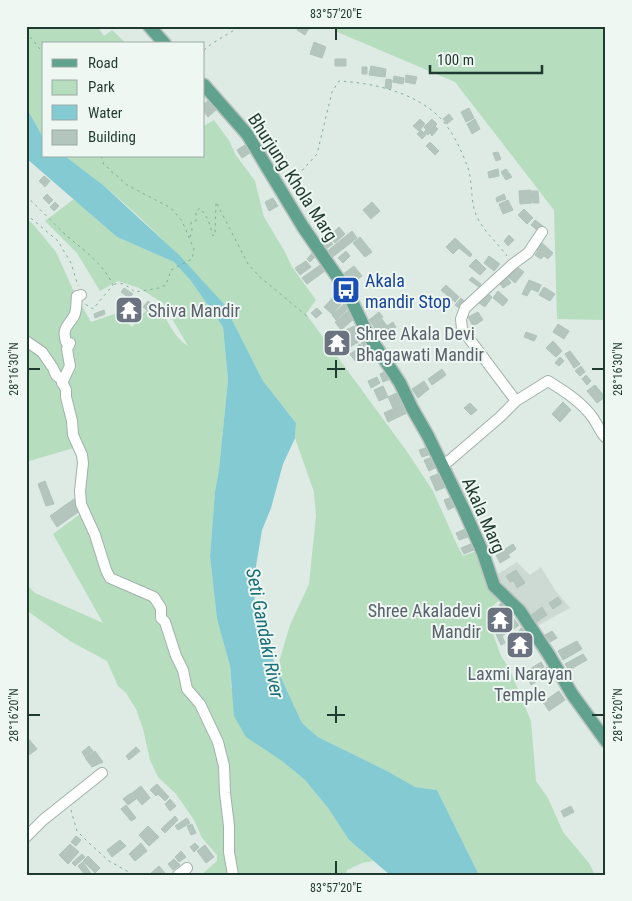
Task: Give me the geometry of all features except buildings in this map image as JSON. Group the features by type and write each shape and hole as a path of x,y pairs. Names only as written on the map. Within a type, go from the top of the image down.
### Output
{"main road":[{"path":"149,26 163,42"},
{"name":"Bhurjung Khola Marg","path":"205,86 248,134 302,227 347,291"},
{"name":"Akala Marg","path":"347,291 367,332 400,383 443,466 479,544 494,586 520,612 572,694 606,740"}],"street":[{"path":"516,401 462,329 461,319 465,308 513,264 528,253 542,232"},
{"path":"62,383 70,366 67,349 70,343 66,342 64,334 70,320 74,316 77,296 81,295"},
{"path":"26,341 42,352 56,375 61,379 66,390 73,435 82,454 81,504 95,535 106,570 110,578 149,594 158,601 161,608 161,618 165,622 176,656 183,670 187,689 200,704 218,742 224,766 229,826 229,852 233,875"},
{"path":"443,466 516,401 548,381 580,402 594,418 601,433 606,438"},
{"path":"26,837 43,820 102,773"},
{"path":"178,875 187,868"}],"path":[{"path":"205,49 241,26"},
{"path":"26,32 42,52"},
{"path":"281,192 316,154 332,92 339,81 356,82 385,89 419,101 436,114 449,130 459,145 469,171 477,216 486,232 513,264"},
{"path":"26,214 58,241 71,264 85,304 93,309 116,283 123,284 135,292 166,285 171,270 192,259 194,249 182,221 171,208 127,185 104,165 102,158"},
{"path":"26,196 85,250 108,276 113,286"},
{"path":"190,238 191,222 196,221 196,211 200,208 208,219 213,236 215,234 216,202 248,264 260,277 308,317"},
{"path":"69,800 77,831 109,861 134,875"}],"shaded area":[{"path":"517,562 530,575 541,567 555,590 570,608 535,627 493,577"}],"green space":[{"path":"26,26 97,26 104,36 112,30 125,42 42,42 42,135 26,107"},
{"path":"342,26 606,26 606,320 557,319 554,210 455,82 335,31"},
{"path":"214,120 230,142 235,154 255,181 264,217 292,267 316,300 306,314 408,453 433,491 463,556 479,550 502,597 487,612 501,656 509,668 531,721 536,781 548,798 563,832 589,863 595,875 479,875 437,790 415,787 318,737 302,723 277,669 290,625 309,584 316,516 314,492 295,438 296,423 263,381 224,304 134,212 68,158 205,158 205,125"},
{"path":"74,199 117,237 174,262 191,281 223,327 228,380 215,492 210,556 217,619 230,666 231,687 282,761 305,780 328,808 349,840 373,861 362,863 347,870 345,875 201,875 217,861 217,855 202,838 194,820 176,794 158,777 150,760 136,709 126,693 118,686 107,661 70,641 26,610 26,584 35,593 103,623 53,534 87,509 83,499 80,446 26,462 26,219 32,223 56,252 75,294 91,322 117,313 132,327 153,302 173,331 188,346 163,303 139,288 118,281 100,291 77,253 45,221"}],"water":[{"path":"26,107 42,135 42,158 68,158 103,185 179,255 224,304 263,381 296,423 295,438 283,464 271,508 262,530 256,566 254,609 277,669 302,723 318,737 415,787 437,790 479,875 390,875 349,840 328,808 305,780 282,761 246,737 234,716 230,666 217,619 210,556 215,492 228,380 223,327 191,281 174,262 117,237 26,158"}],"place":[{"name":"Akala mandir Stop","path":"346,290"},
{"name":"Shiva Mandir","path":"129,310"},
{"name":"Shree Akala Devi Bhagawati Mandir","path":"337,343"},
{"name":"Shree Akaladevi Mandir","path":"500,620"},
{"name":"Laxmi Narayan Temple","path":"520,645"}],"water label":[{"name":"Seti Gandaki River","path":"265,633"}]}
